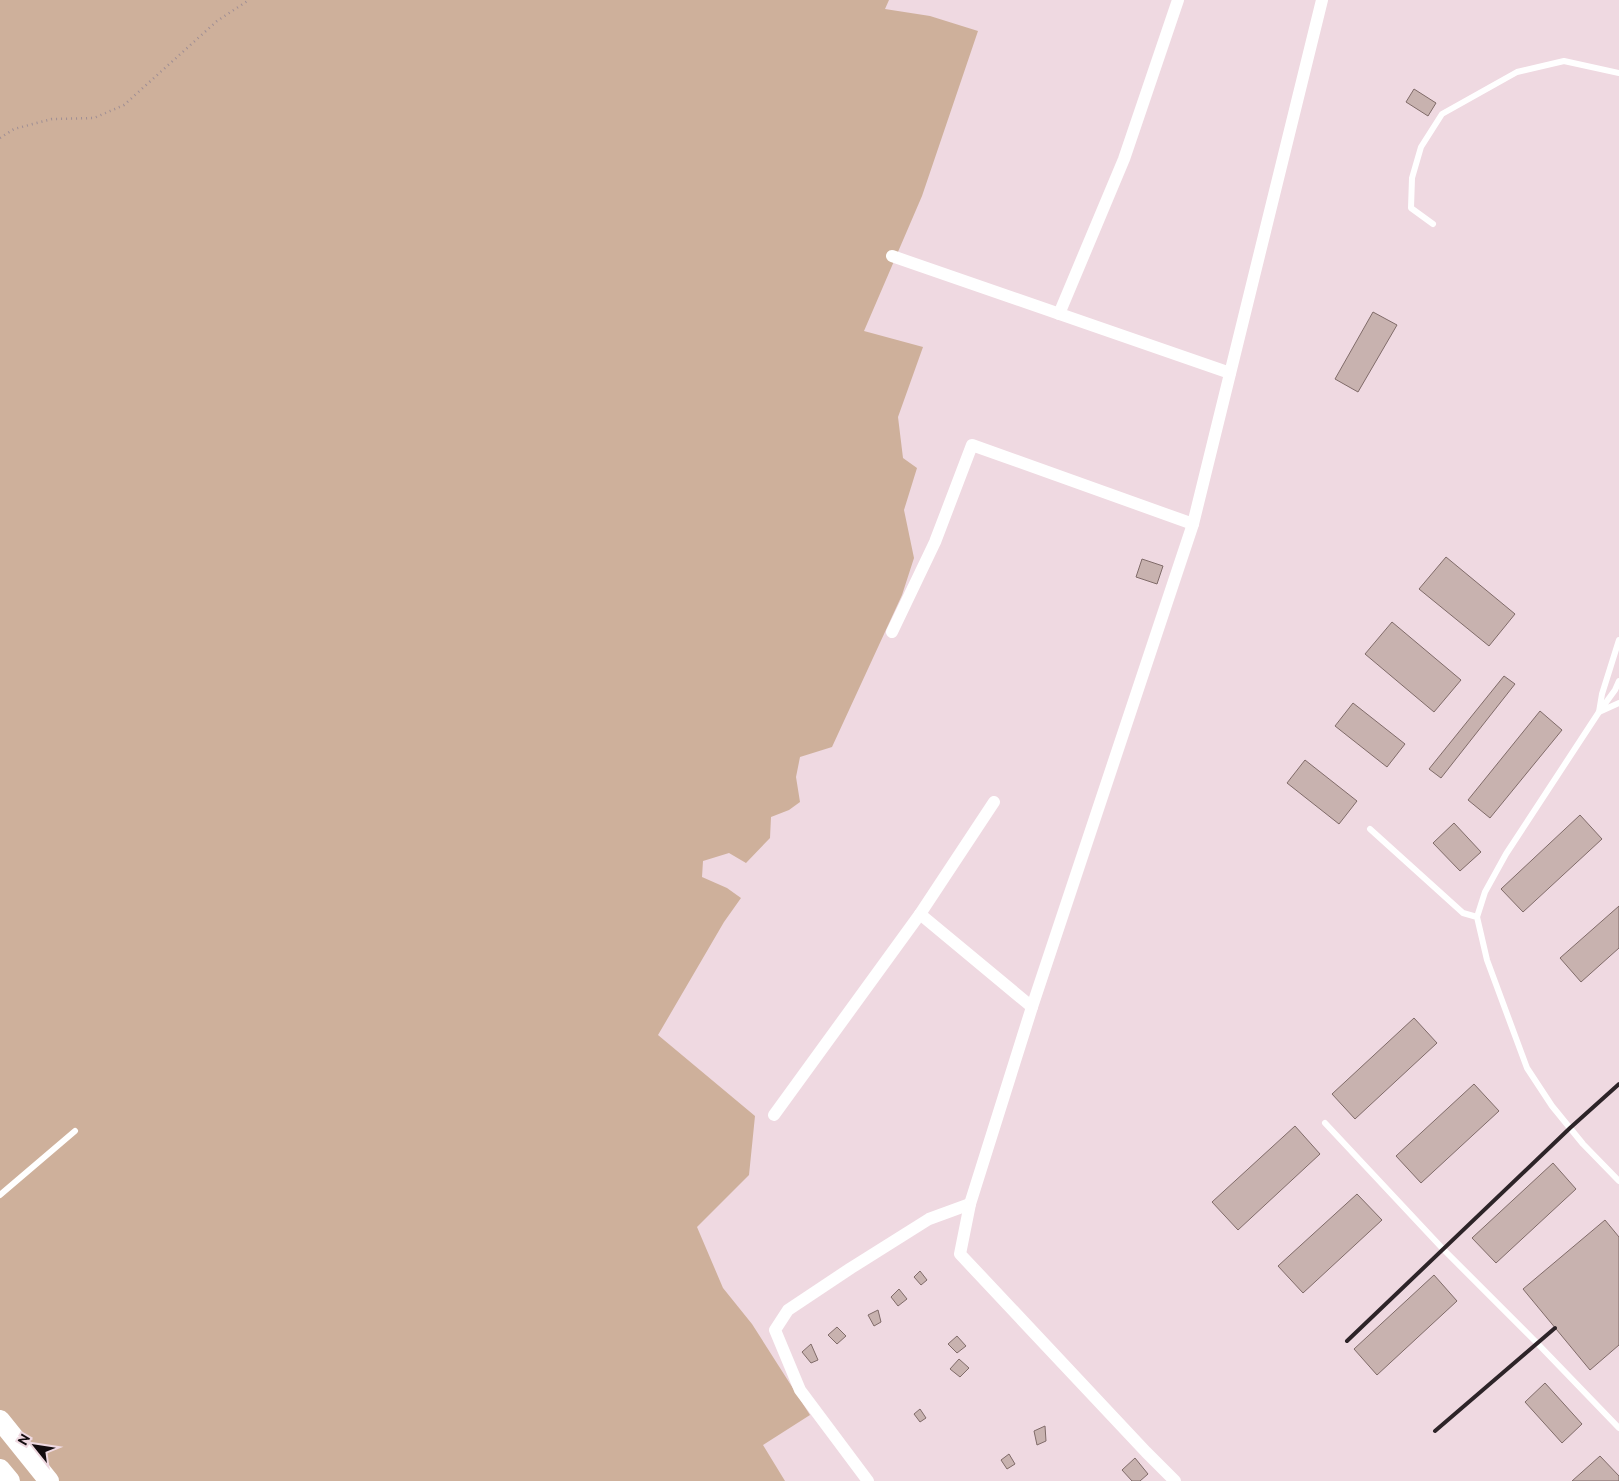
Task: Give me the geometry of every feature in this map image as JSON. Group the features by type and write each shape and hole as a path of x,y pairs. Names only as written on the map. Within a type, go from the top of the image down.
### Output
{"main road":[{"path":"0,1420 49,1481"},
{"path":"0,1469 10,1481"}],"street":[{"path":"1060,314 1124,158 1178,0"},
{"path":"1175,1481 960,1254 970,1204 1032,1006 1193,524 1322,0"},
{"path":"892,256 1230,373"},
{"path":"892,632 935,542 972,445 1193,524"},
{"path":"774,1115 920,914 994,802"},
{"path":"920,914 1032,1006"},
{"path":"868,1481 800,1390 775,1330 788,1310 851,1268 930,1219 970,1204"}],"lane":[{"path":"1433,224 1411,208 1412,178 1421,147 1442,114 1517,72 1564,61 1619,74"},
{"path":"1599,712 1602,694 1619,640"},
{"path":"1619,681 1615,690 1506,854 1485,892 1477,917 1487,960 1527,1068 1552,1106 1583,1144 1619,1181"},
{"path":"1599,712 1619,703"},
{"path":"1370,829 1462,914 1477,917"},
{"path":"1325,1123 1443,1249 1619,1428"},
{"path":"0,1195 75,1131"}],"path":[{"path":"0,138 14,128 52,119 94,118 124,105 217,21 249,0"}],"shaded area":[{"path":"0,0 889,0 885,9 930,16 978,31 922,196 864,331 923,347 898,417 903,458 917,468 904,510 914,558 902,595 832,747 800,757 796,777 800,802 789,810 771,817 770,838 746,863 729,853 703,861 702,877 727,888 741,898 724,922 658,1035 755,1116 749,1175 697,1227 723,1288 752,1324 810,1415 763,1445 785,1481 0,1481"}],"building":[{"path":"1414,89 1436,103 1428,116 1406,102"},
{"path":"1373,312 1397,325 1358,392 1335,379"},
{"path":"1446,557 1515,614 1489,646 1419,589"},
{"path":"1142,559 1163,566 1157,584 1136,577"},
{"path":"1392,622 1461,680 1434,712 1365,654"},
{"path":"1504,676 1515,684 1441,778 1429,769"},
{"path":"1353,703 1405,744 1387,767 1335,726"},
{"path":"1540,711 1562,730 1490,818 1468,800"},
{"path":"1305,760 1357,801 1339,824 1287,783"},
{"path":"1580,815 1602,839 1523,912 1501,889"},
{"path":"1454,823 1481,852 1460,871 1433,843"},
{"path":"1619,906 1619,948 1581,982 1560,958"},
{"path":"1414,1018 1437,1043 1355,1119 1332,1094"},
{"path":"1474,1084 1499,1111 1421,1183 1396,1156"},
{"path":"1295,1126 1320,1154 1238,1230 1212,1202"},
{"path":"1553,1163 1576,1189 1496,1263 1472,1238"},
{"path":"1357,1194 1382,1220 1303,1293 1278,1266"},
{"path":"1605,1220 1619,1237 1619,1345 1590,1370 1523,1289"},
{"path":"920,1271 927,1280 921,1285 914,1277"},
{"path":"1434,1275 1457,1301 1377,1375 1354,1349"},
{"path":"899,1289 907,1299 898,1306 891,1297"},
{"path":"878,1310 881,1322 874,1326 868,1315"},
{"path":"837,1327 846,1336 837,1344 828,1335"},
{"path":"957,1336 966,1346 957,1353 948,1344"},
{"path":"811,1344 818,1360 811,1363 802,1352"},
{"path":"959,1359 969,1368 960,1377 950,1369"},
{"path":"1545,1383 1582,1424 1562,1443 1525,1402"},
{"path":"920,1409 926,1418 920,1422 914,1414"},
{"path":"1045,1426 1046,1441 1037,1445 1034,1431"},
{"path":"1009,1454 1015,1464 1007,1469 1001,1460"},
{"path":"1600,1456 1619,1476 1619,1481 1572,1481"},
{"path":"1135,1458 1148,1474 1140,1481 1132,1481 1122,1470"}],"railway":[{"path":"1347,1341 1570,1128 1619,1084"},
{"path":"1435,1431 1555,1328"}]}
